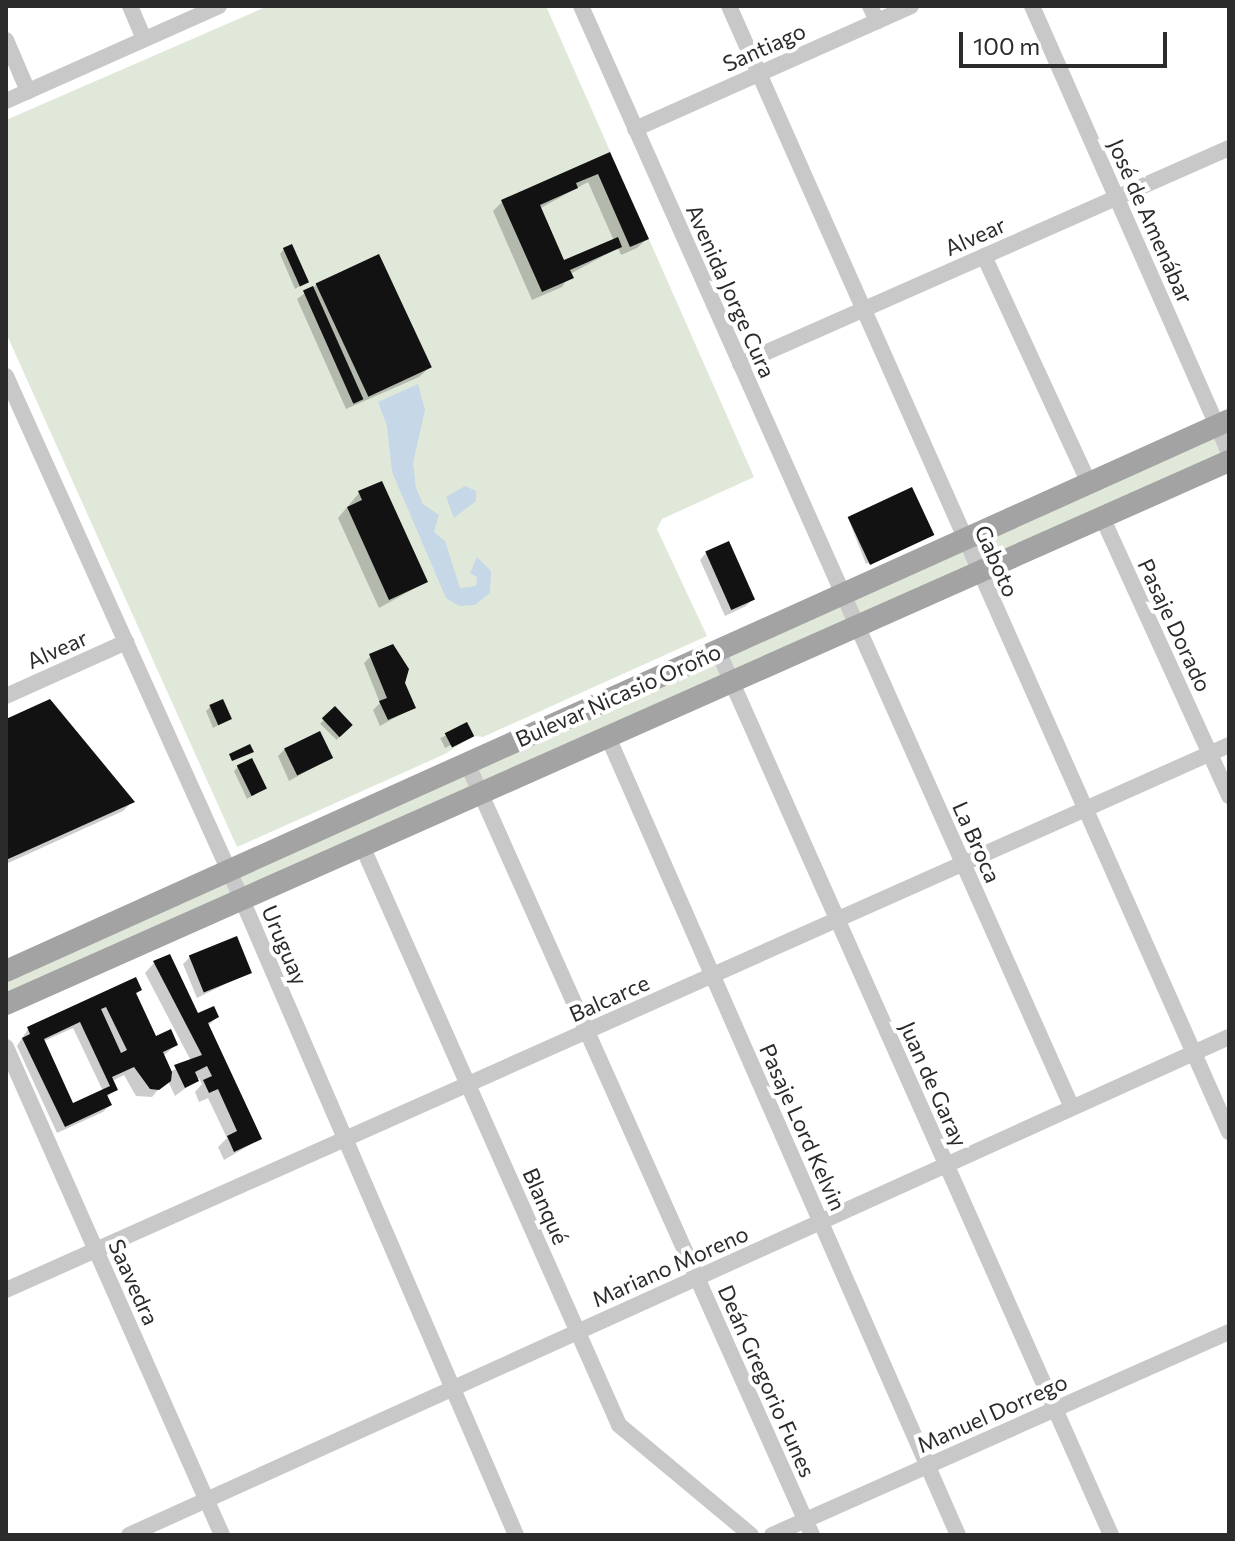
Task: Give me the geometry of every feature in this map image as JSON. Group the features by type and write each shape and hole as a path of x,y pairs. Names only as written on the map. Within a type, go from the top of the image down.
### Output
{"main road":[{"name":"Bulevar Nicasio Oroño","path":"6,971 1223,422"},
{"name":"Bulevar Nicasio Oroño","path":"6,1004 243,902 856,625 1229,461"}],"street":[{"path":"130,6 144,39"},
{"path":"6,101 219,6"},
{"name":"Avenida Jorge Cura","path":"581,6 842,594"},
{"name":"Gaboto","path":"729,6 1229,1132"},
{"name":"Santiago","path":"635,129 759,74 874,14 911,6"},
{"name":"José de Amenábar","path":"1032,6 1117,197 1223,422 1229,453"},
{"path":"6,40 28,91"},
{"name":"Alvear","path":"740,364 1229,148"},
{"path":"984,256 1089,483"},
{"name":"Uruguay","path":"6,376 10,397 126,642 243,902 516,1535"},
{"name":"Pasaje Dorado","path":"1102,517 1229,796"},
{"name":"La Broca","path":"842,594 1072,1108"},
{"name":"Alvear","path":"6,696 126,642"},
{"name":"Juan de Garay","path":"718,651 1111,1535"},
{"name":"Pasaje Lord Kelvin","path":"608,737 958,1535"},
{"name":"Balcarce","path":"6,1290 1229,745"},
{"name":"Deán Gregorio Funes","path":"467,763 808,1528"},
{"name":"Blanqué","path":"363,848 619,1425 751,1535"},
{"name":"Mariano Moreno","path":"129,1535 1229,1037"},
{"name":"Saavedra","path":"6,1047 222,1535"},
{"name":"Manuel Dorrego","path":"772,1535 808,1528 928,1466 1229,1332"}],"green space":[{"path":"268,6 546,6 754,477 662,519 657,529 707,636 483,737 473,736 445,754 237,847 6,333 6,120"},
{"path":"1229,420 1229,461 6,1004 6,971"}],"water":[{"path":"418,384 425,410 413,463 416,488 423,504 439,515 434,532 445,541 460,588 476,586 477,577 470,573 477,557 491,571 490,593 475,605 459,606 446,598 392,472 387,426 378,402"},
{"path":"465,486 476,491 476,501 454,518 446,497"}],"building":[{"path":"610,152 649,239 630,247 598,174 576,183 578,188 540,205 564,260 618,237 622,247 570,270 574,278 542,292 501,200"},
{"path":"292,244 309,282 300,286 283,248"},
{"path":"379,254 432,367 368,397 316,284"},
{"path":"313,286 363,399 353,404 303,290"},
{"path":"382,481 428,582 389,600 347,507 362,500 358,491"},
{"path":"912,487 934,535 870,565 848,517"},
{"path":"729,541 755,599 731,610 705,552"},
{"path":"393,644 409,669 405,683 416,708 388,720 379,701 387,698 369,654"},
{"path":"50,699 135,802 6,860 6,719"},
{"path":"223,699 232,719 218,725 209,705"},
{"path":"335,706 353,725 340,737 322,718"},
{"path":"467,722 474,736 452,748 445,733"},
{"path":"320,731 333,758 297,775 284,749"},
{"path":"250,744 254,752 232,761 229,754"},
{"path":"252,758 267,789 252,796 237,765"},
{"path":"237,936 252,973 204,993 189,955"},
{"path":"170,954 198,1013 214,1006 219,1017 208,1023 262,1139 234,1152 227,1136 237,1131 218,1089 209,1093 203,1080 212,1076 207,1066 195,1072 199,1081 185,1088 174,1065 202,1055 153,961"},
{"path":"136,977 142,990 136,993 156,1036 171,1029 178,1045 163,1052 172,1072 171,1081 159,1090 150,1089 134,1067 112,1077 118,1090 107,1095 112,1105 65,1127 22,1038 30,1034 27,1027","holes":["106,1007 127,1050 121,1053 101,1009","80,1022 110,1086 73,1103 44,1039"]}]}
